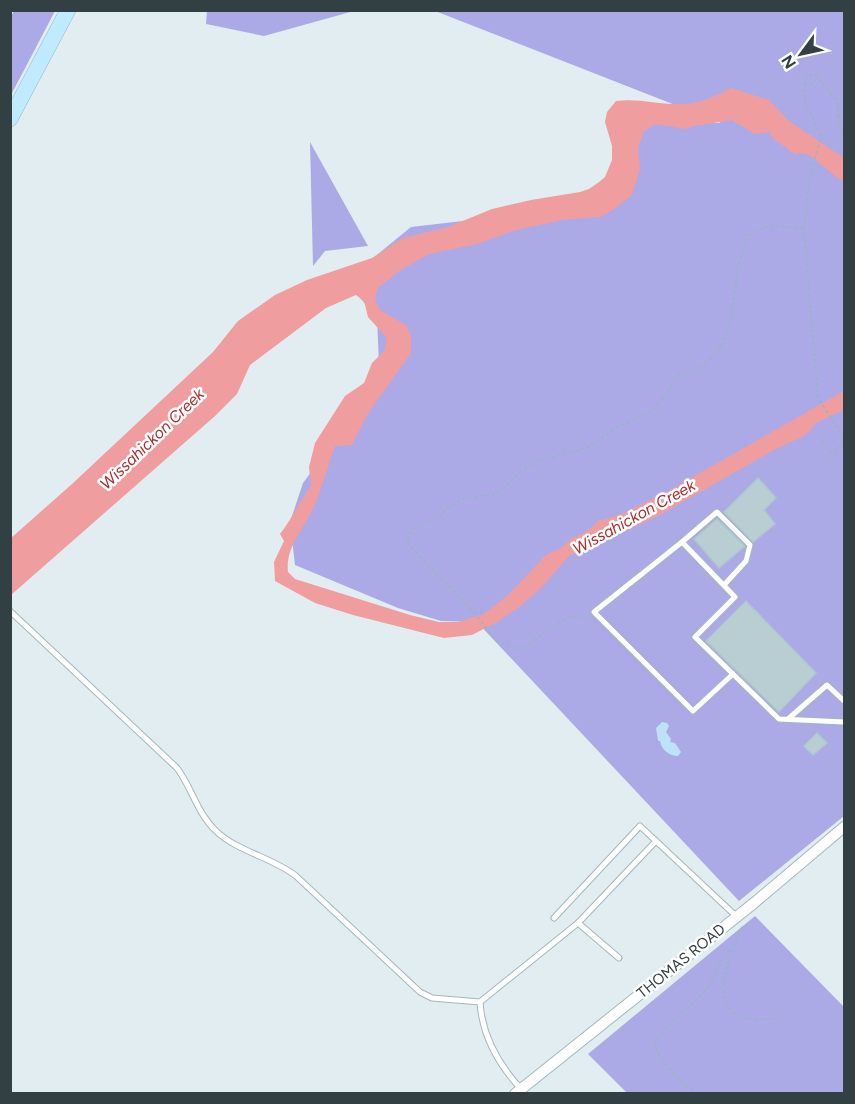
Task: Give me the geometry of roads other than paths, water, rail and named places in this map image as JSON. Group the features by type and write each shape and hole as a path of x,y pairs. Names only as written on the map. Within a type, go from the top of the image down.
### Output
{"main road":[{"path":"10,119 68,10"}],"street":[{"name":"THOMAS ROAD","path":"518,1091 736,917 844,827"}],"lane":[{"path":"724,585 746,561 750,545 717,512 594,612 693,711 733,674"},
{"path":"682,542 735,597 695,637 779,719 844,722"},
{"path":"10,611 177,768 205,819 218,833 240,847 287,869 420,992 432,998 480,1002 578,923 656,841"},
{"path":"788,719 827,685 844,701"},
{"path":"554,918 640,826 736,917"},
{"path":"578,923 619,958"},
{"path":"480,1002 481,1014 492,1048 518,1091"}],"water":[{"name":"Wissahickon Creek","path":"731,88 769,100 789,121 844,158 844,183 809,155 800,153 796,155 774,139 769,132 755,134 732,120 686,129 656,124 644,131 638,148 640,169 632,195 610,212 600,217 562,220 516,230 477,244 429,254 399,271 378,288 375,299 380,310 407,326 411,336 411,353 367,415 352,445 335,446 321,490 293,545 288,572 295,579 410,615 439,622 458,622 484,614 507,596 546,555 586,532 598,521 622,514 668,491 844,391 844,410 816,423 806,435 776,449 658,516 569,556 542,587 522,605 497,622 472,635 444,638 315,603 275,581 274,562 284,541 280,534 311,486 309,467 315,443 345,396 364,383 372,363 384,351 387,338 368,317 364,301 356,295 326,308 250,365 237,394 215,416 11,595 11,538 213,352 238,321 275,295 307,280 372,258 403,238 448,227 492,209 589,189 605,177 612,160 612,146 605,122 607,112 616,101 688,104 707,99"}]}
